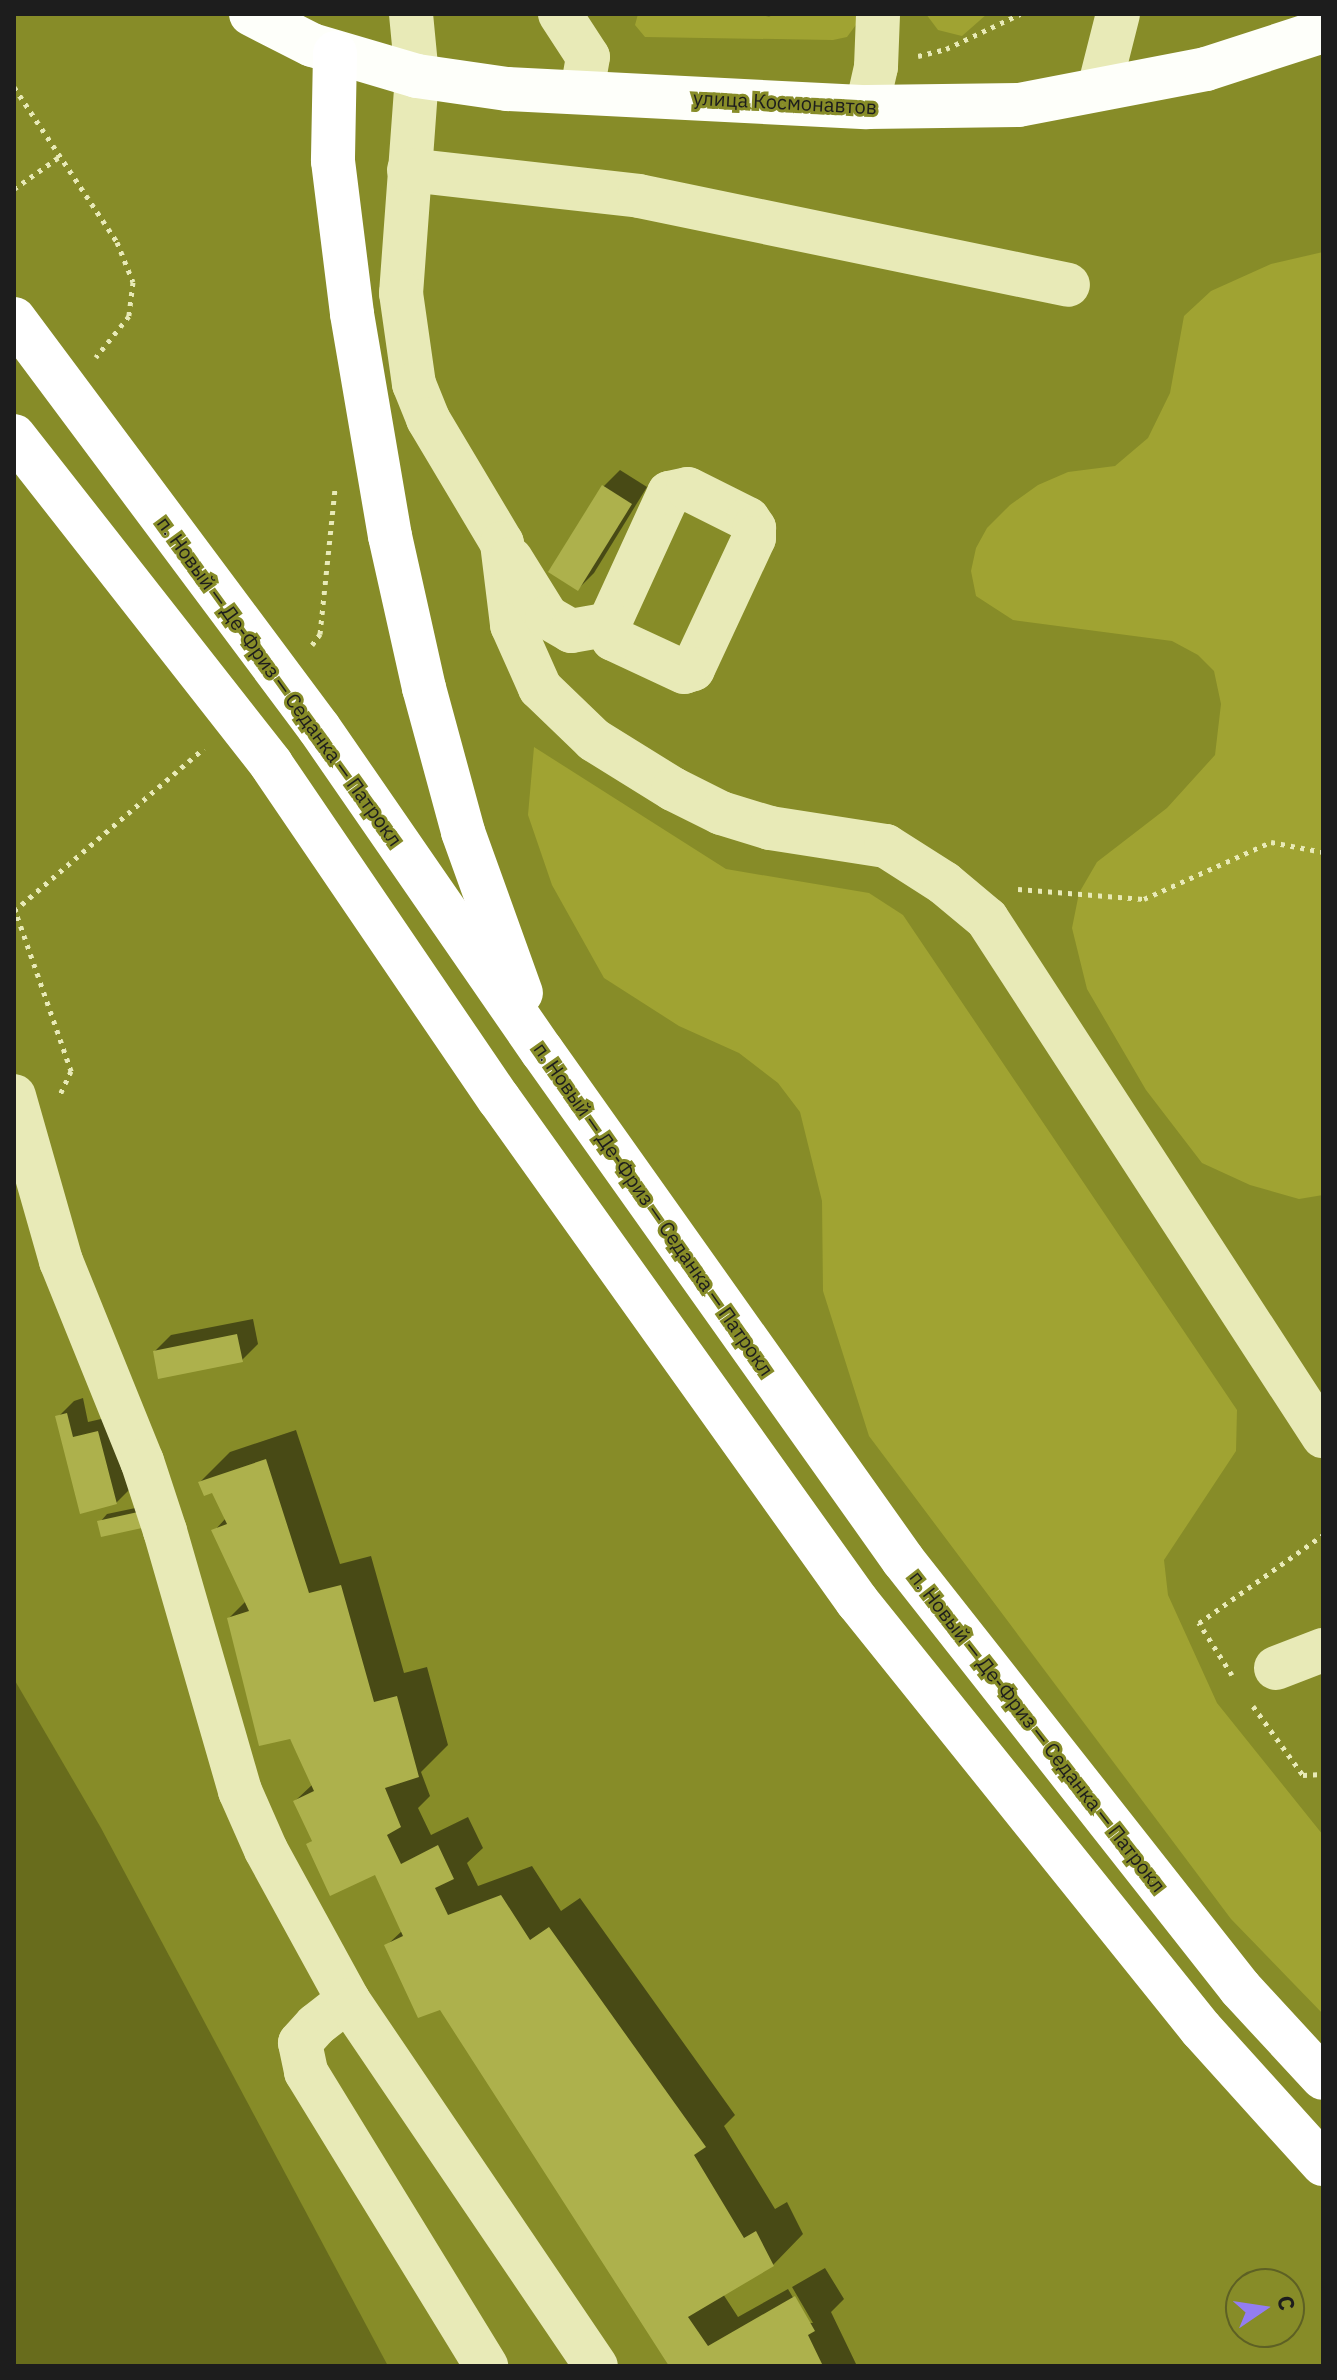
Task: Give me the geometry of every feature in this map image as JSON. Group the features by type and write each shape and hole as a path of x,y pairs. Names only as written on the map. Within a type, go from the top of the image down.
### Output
{"highway":[{"path":"335,53 333,161 352,314 376,460 424,688 463,832 542,1051"},
{"name":"п. Новый — Де-Фриз — Седанка — Патрокл","path":"14,319 319,728 542,1051 903,1560 1240,1988 1323,2078"},
{"path":"14,436 271,764 508,1112 857,1601 1201,2029 1323,2164"}],"main road":[{"name":"улица Космонавтов","path":"251,14 335,53 417,76 507,89 582,91 871,87 1019,105 1206,69 1323,31"}],"lane":[{"path":"411,14 417,76 401,293 414,384 428,419 522,582 547,617 571,631 609,624"},
{"path":"560,14 588,57 582,91"},
{"path":"871,87 878,14"},
{"path":"1099,89 1118,14"},
{"path":"409,170 639,196 1068,285"},
{"path":"502,543 512,625 540,688 594,740 635,768 721,813 770,828 886,846 944,883 987,919 1323,1436"},
{"path":"17,1106 61,1261 142,1461 240,1791 266,1850 348,2000 596,2366"},
{"path":"1276,1668 1323,1650"},
{"path":"348,2000 316,2025 300,2043 306,2072 486,2366"}],"path":[{"path":"871,87 1020,14"},
{"path":"14,87 117,242 133,282 129,316 91,364"},
{"path":"14,189 59,157"},
{"path":"944,883 1144,899 1271,842 1323,852"},
{"path":"14,907 71,1071 62,1096 17,1106"}],"shaded area":[{"path":"638,14 760,14 769,17 774,14 864,14 847,37 833,40 645,37 635,25"},
{"path":"926,14 987,14 962,36 938,30"},
{"path":"1323,252 1323,1195 1299,1199 1250,1185 1202,1163 1146,1090 1087,989 1072,928 1079,893 1097,862 1167,808 1215,755 1221,704 1214,671 1198,655 1172,641 1013,620 976,596 971,571 976,548 987,528 1010,505 1038,485 1068,472 1115,466 1148,438 1170,393 1184,316 1211,291 1271,264"},
{"path":"534,747 726,869 869,893 903,915 1237,1410 1236,1451 1164,1560 1168,1595 1217,1703 1323,1835 1323,2014 1231,1919 869,1436 823,1291 822,1201 800,1112 778,1083 739,1053 679,1026 604,978 552,885 528,815"},
{"path":"14,1679 101,1828 388,2366 14,2366"}],"building":[{"path":"602,485 632,504 578,591 548,572"},
{"path":"237,1334 243,1362 158,1379 153,1351"},
{"path":"67,1413 73,1437 98,1431 117,1504 80,1514 55,1416"},
{"path":"266,1459 309,1593 341,1585 374,1702 397,1696 419,1777 385,1788 401,1827 387,1835 401,1864 438,1845 454,1879 435,1888 448,1915 501,1895 530,1940 549,1927 706,2147 694,2155 744,2238 756,2231 774,2266 688,2317 708,2346 795,2296 815,2331 808,2335 823,2366 669,2366 440,2010 418,2018 384,1945 403,1936 375,1875 330,1896 306,1844 312,1841 293,1801 314,1791 290,1739 259,1746 227,1618 249,1611 211,1530 227,1524 212,1493 204,1496 198,1482"},
{"path":"138,1512 142,1528 101,1537 97,1521"}]}
